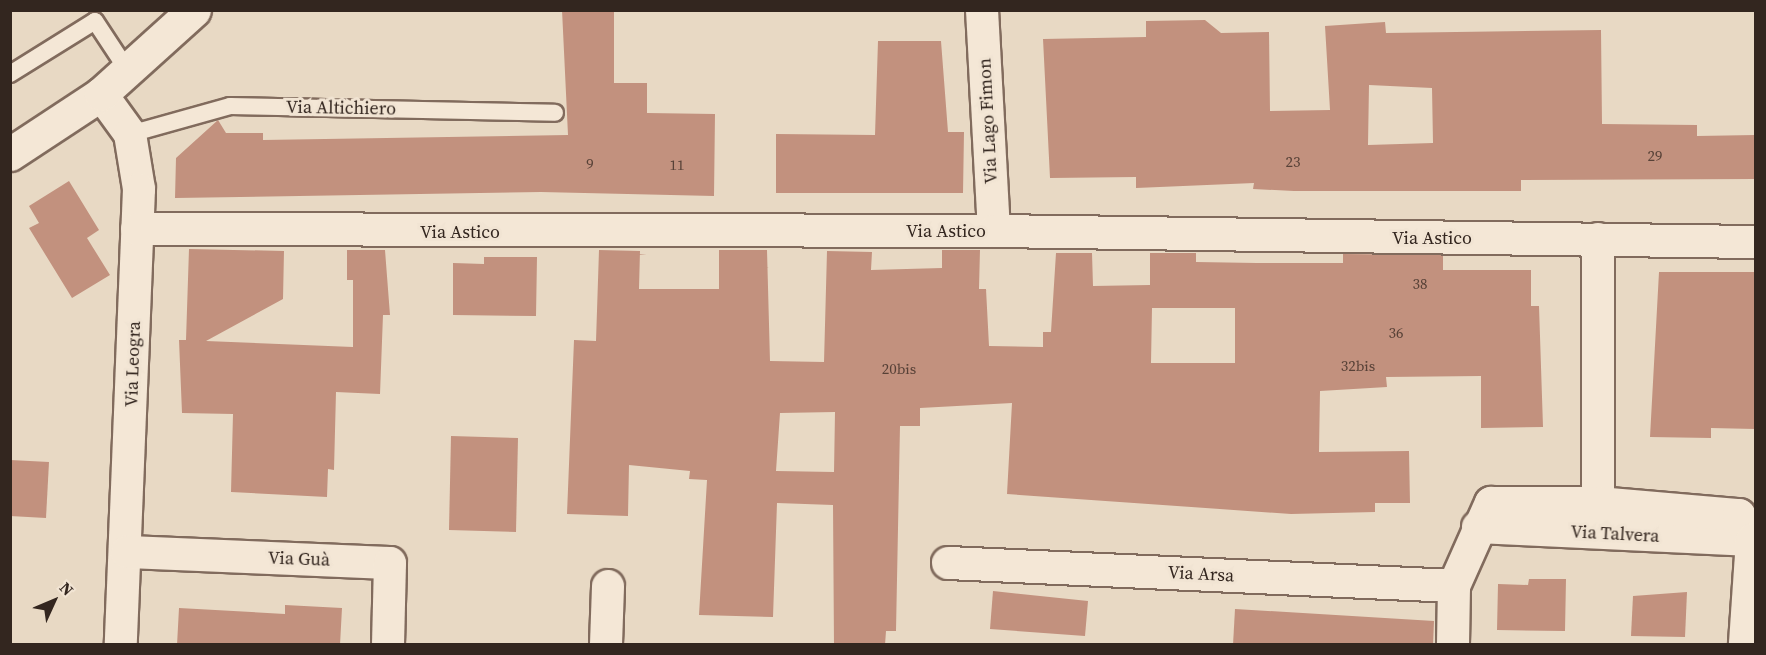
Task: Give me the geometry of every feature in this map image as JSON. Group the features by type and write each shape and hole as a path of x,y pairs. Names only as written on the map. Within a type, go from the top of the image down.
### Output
{"street":[{"path":"10,154 101,94 194,10"},
{"name":"Via Lago Fimon","path":"982,10 994,231"},
{"name":"Via Leogra","path":"101,94 130,134 139,189 122,645"},
{"name":"Via Astico","path":"137,230 994,231 1755,242"},
{"name":"Via Talvera","path":"1598,239 1598,503"},
{"name":"Via Talvera","path":"1453,645 1454,586 1478,527 1491,503 1598,503 1739,515 1752,540"},
{"name":"Via Talvera","path":"1478,527 1752,540"},
{"path":"1745,645 1752,540"},
{"name":"Via Guà","path":"127,552 390,563 388,645"},
{"name":"Via Arsa","path":"948,562 1454,586"},
{"path":"606,645 608,586"}],"lane":[{"path":"10,74 95,21 128,71"},
{"name":"Via Altichiero","path":"130,134 230,106 555,113"}],"building":[{"path":"562,10 614,10 614,83 647,83 647,113 715,114 714,196 541,192 175,198 176,158 218,120 226,133 263,133 263,140 568,135"},
{"path":"1205,20 1221,33 1269,32 1270,111 1330,110 1325,26 1385,22 1386,33 1601,30 1602,124 1697,125 1697,136 1755,135 1755,179 1521,180 1521,191 1294,191 1253,189 1254,183 1136,188 1136,177 1050,178 1043,39 1146,37 1146,21","holes":["1369,85 1432,88 1433,143 1368,145"]},
{"path":"878,41 941,41 948,132 964,132 963,193 776,193 776,134 875,135"},
{"path":"69,181 99,230 87,238 110,275 72,298 29,228 39,223 29,206"},
{"path":"189,249 284,251 283,299 206,341 353,347 353,280 347,280 347,250 385,250 390,315 383,315 380,394 336,392 334,470 328,469 327,497 231,492 233,414 182,413 179,340 186,340"},
{"path":"599,250 640,251 639,289 719,289 719,250 767,250 770,361 824,362 827,251 872,252 871,270 942,268 942,250 980,250 979,289 986,289 989,346 1043,347 1043,332 1051,332 1056,253 1092,253 1093,286 1150,285 1150,253 1196,253 1196,262 1257,263 1343,263 1343,254 1443,255 1443,270 1531,270 1531,306 1539,306 1543,427 1481,428 1481,376 1386,377 1387,387 1320,391 1319,452 1409,451 1410,503 1375,503 1375,512 1291,514 1007,494 1012,403 920,408 920,426 900,426 896,631 886,631 885,645 834,645 833,505 777,503 773,617 699,615 707,480 689,479 690,471 629,465 628,516 567,514 574,340 596,341","holes":["1152,308 1235,308 1235,363 1151,363","835,412 834,472 776,471 780,413"]},
{"path":"484,257 537,257 536,316 453,315 453,263 484,264"},
{"path":"1659,272 1755,272 1755,429 1711,428 1711,438 1650,437"},
{"path":"451,436 518,438 516,532 449,530"},
{"path":"10,460 49,462 46,518 10,516"},
{"path":"1529,579 1566,579 1565,631 1497,630 1498,584 1528,585"},
{"path":"993,591 1088,601 1085,636 990,629"},
{"path":"1687,592 1685,637 1631,636 1633,596"},
{"path":"285,605 342,608 340,645 177,645 179,608 285,614"},
{"path":"1235,609 1434,621 1433,645 1233,645"}]}
